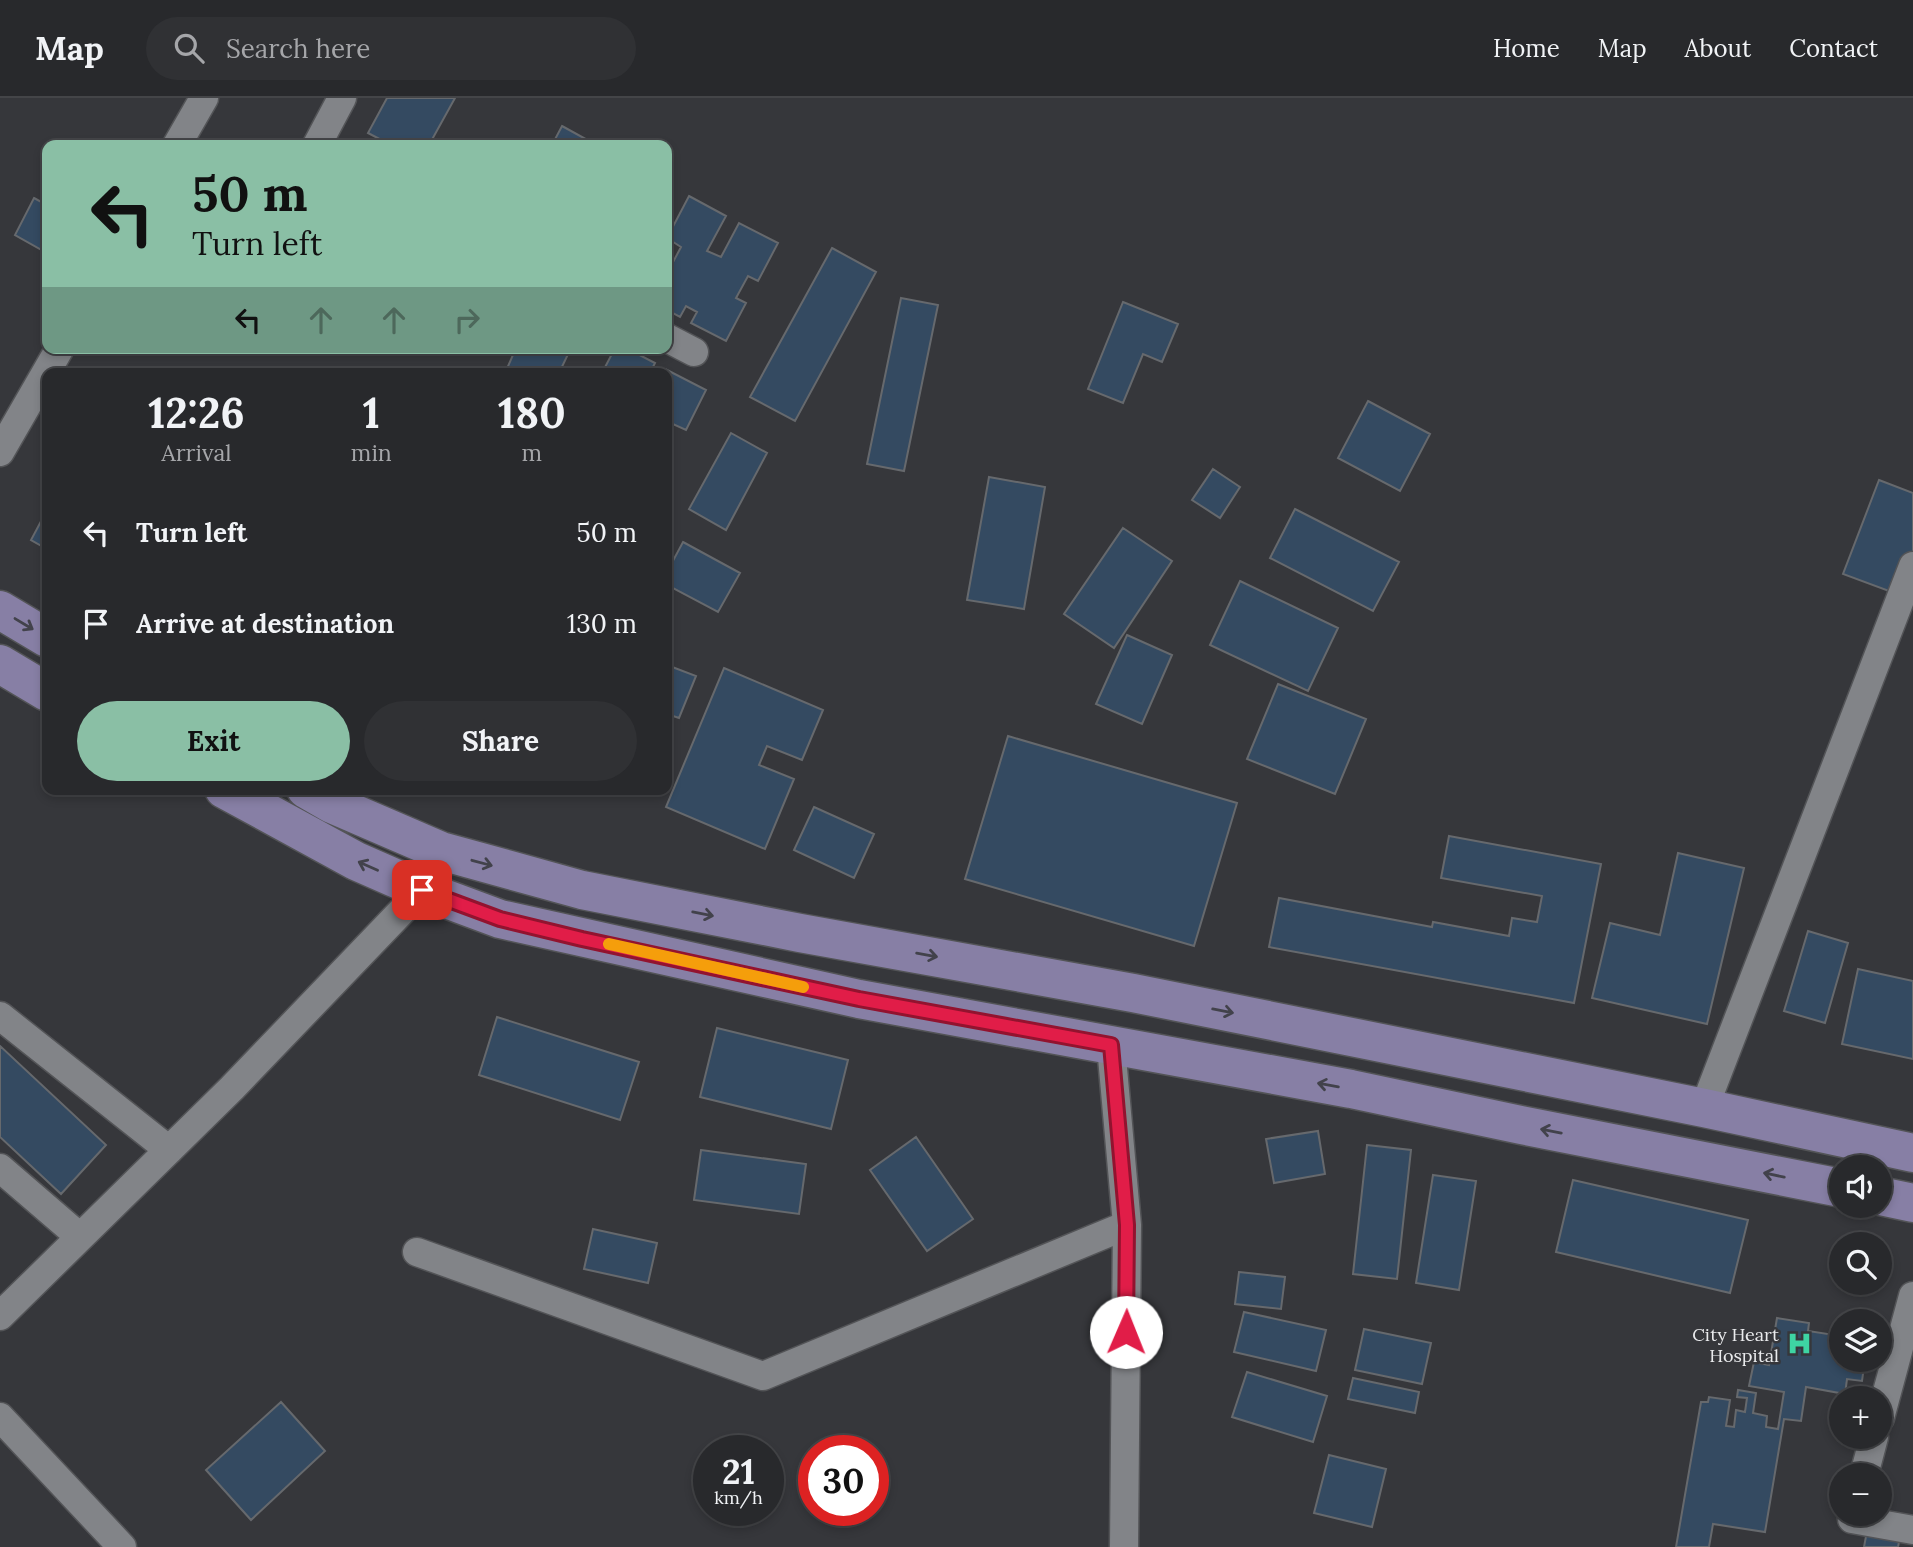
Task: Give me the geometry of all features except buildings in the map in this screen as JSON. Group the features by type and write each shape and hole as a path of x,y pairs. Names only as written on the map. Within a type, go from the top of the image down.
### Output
{"main road":[{"path":"0,610 42,635"},
{"path":"0,664 42,689"},
{"path":"235,795 356,861 422,890 500,919 859,999 1351,1089 1829,1186"},
{"path":"316,795 441,851 582,890 1179,1002 1913,1153"},
{"path":"1168,1056 1179,1002"},
{"path":"1892,1199 1913,1203"}],"street":[{"path":"180,140 204,98"},
{"path":"320,140 342,98"},
{"path":"672,341 694,352"},
{"path":"0,452 42,379"},
{"path":"1704,1108 1913,566"},
{"path":"0,1316 169,1150 422,890"},
{"path":"0,1016 169,1150"},
{"path":"1111,1045 1127,1225 1124,1547"},
{"path":"0,1168 80,1237"},
{"path":"417,1252 763,1376 1127,1225"},
{"path":"1889,1386 1913,1296"},
{"path":"0,1417 122,1547"},
{"path":"1889,1526 1913,1530"}],"slow traffic":[{"path":"609,944 803,987"}],"place":[{"name":"City Heart Hospital","path":"1799,1344"}],"route":[{"path":"422,890 500,919 582,939 859,999 1111,1045 1127,1225 1126,1332"}]}
